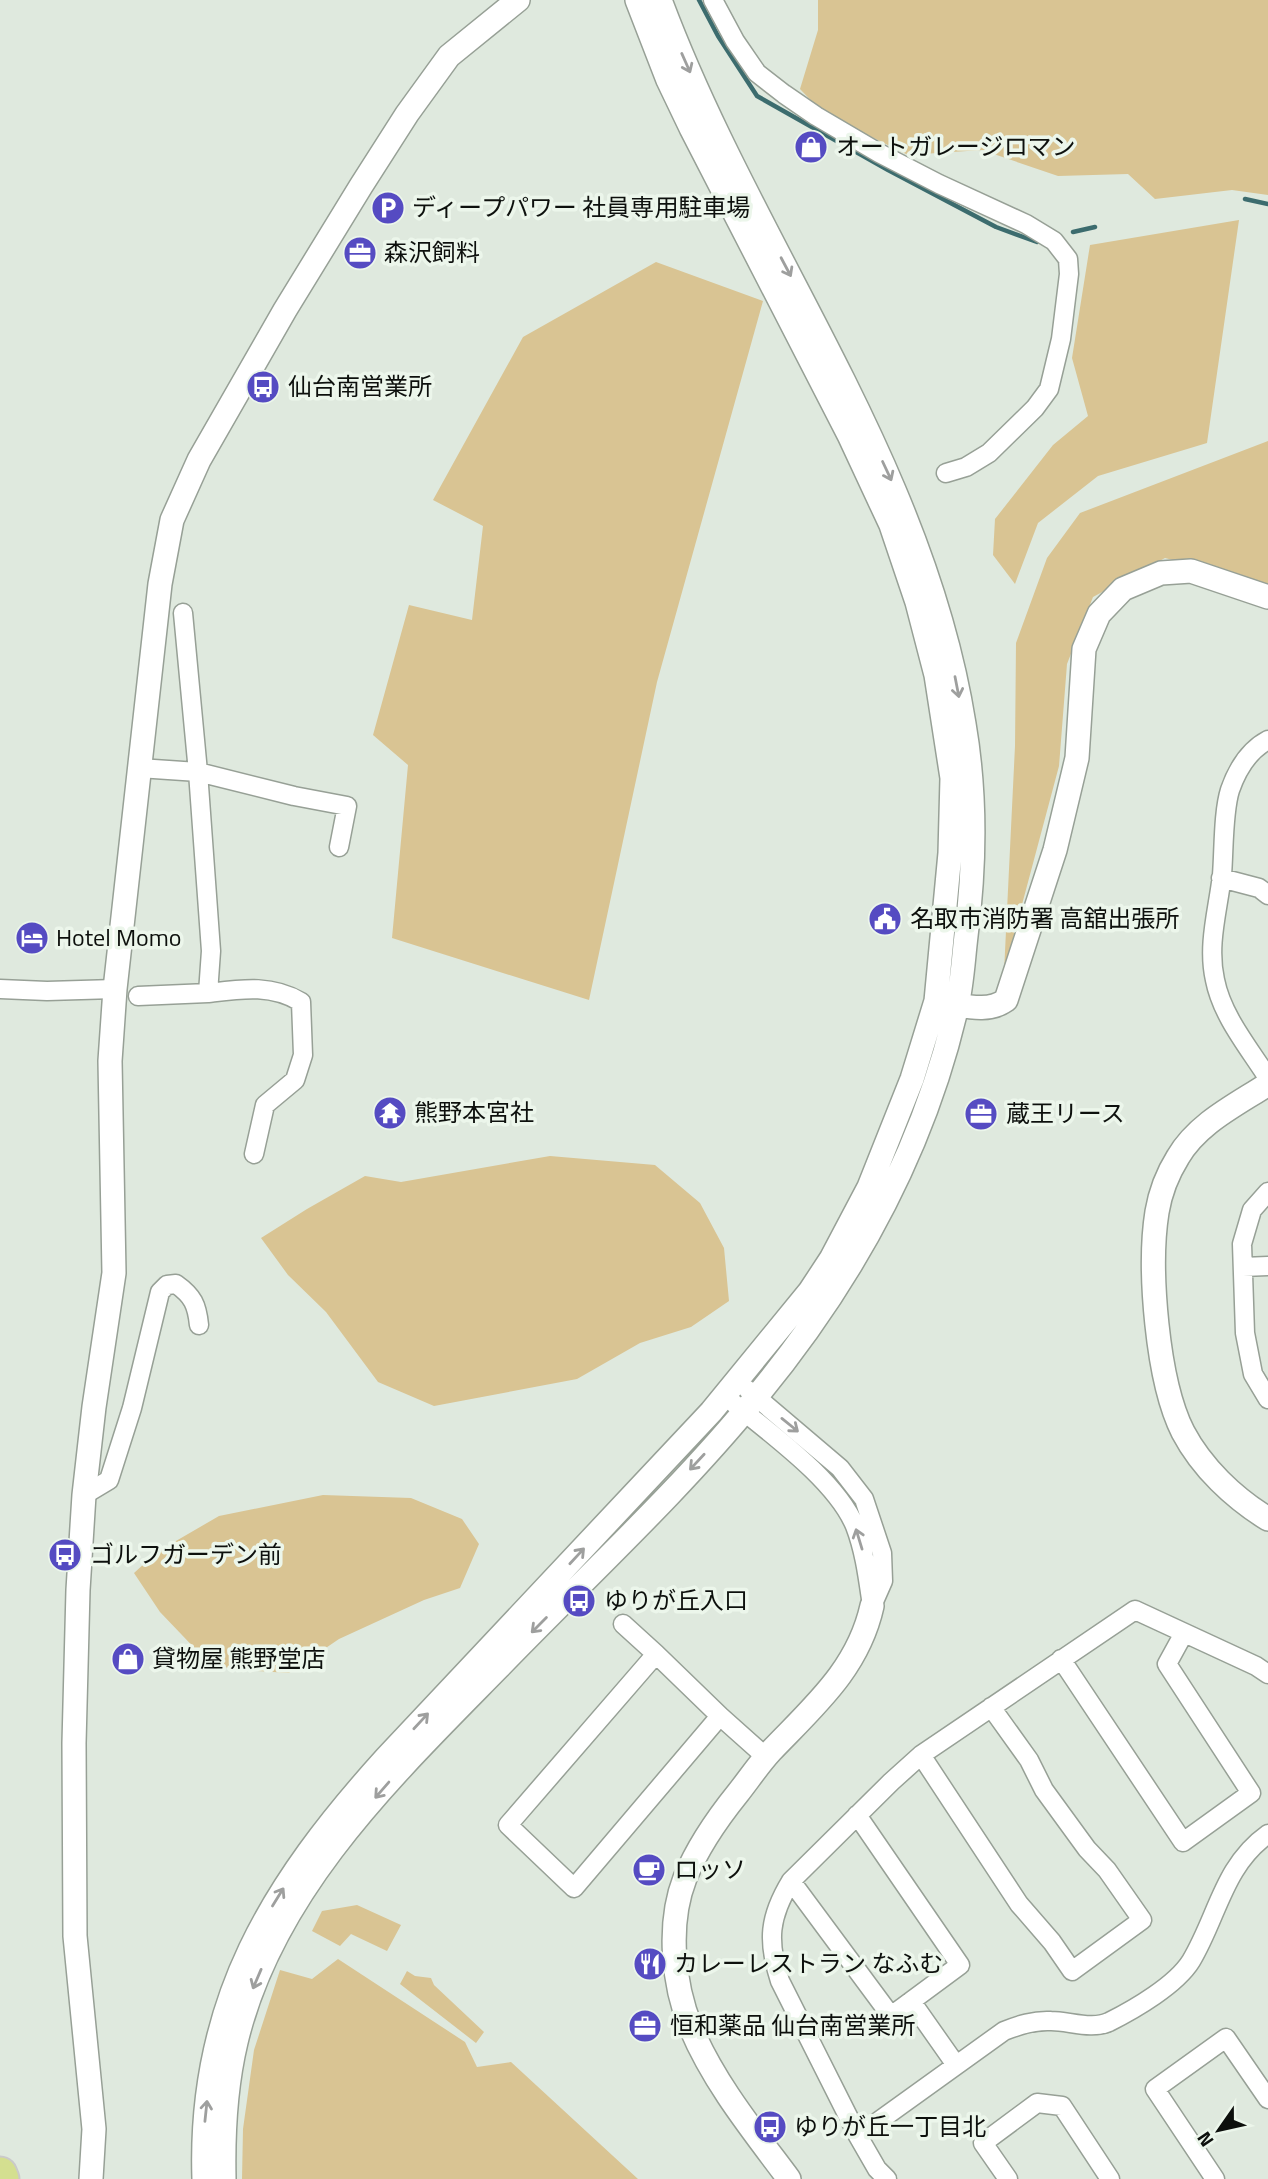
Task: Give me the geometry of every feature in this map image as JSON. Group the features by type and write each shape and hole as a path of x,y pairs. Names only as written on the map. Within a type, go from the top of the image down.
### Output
{"highway":[{"path":"0,2174 2,2179"}],"street":[{"path":"92,2179 94,2129 75,1936 78,1590 84,1495 114,1273 110,1061 115,989 160,584 172,520 199,460 285,310 407,114 450,56 518,0"},
{"path":"223,2179 225,2101 237,2040 255,1983 283,1923 318,1868 414,1754 660,1503 750,1404 843,1279 883,1209 916,1140 939,1073 947,1003 952,778 936,675 917,602 891,525 793,323 691,128 668,80 637,0"},
{"path":"204,2179 206,2105 218,2039 237,1975 268,1912 292,1873 352,1796 731,1389 810,1291 831,1259 863,1199 947,1003 973,883 972,805 965,729 952,660 936,597 896,490 813,318 735,171 660,0"},
{"path":"713,0 735,41 757,73 784,94 879,153 1026,223 1054,241 1068,259 1069,274 1061,339 1049,389 1035,408 989,453 966,467 946,473"},
{"path":"947,1003 984,1009 996,1007 1006,1000 1055,850 1068,797 1077,758 1084,649 1099,614 1123,589 1161,573 1191,571 1268,597"},
{"path":"183,613 211,951 208,993"},
{"path":"1268,740 1258,745 1240,768 1229,792 1222,878 1211,953 1215,982 1224,1009 1268,1078"},
{"path":"139,768 198,772 347,806 339,847"},
{"path":"1222,878 1259,888 1268,895"},
{"path":"138,996 208,993 257,987 289,995 301,1002 303,1055 295,1080 265,1105 254,1154"},
{"path":"0,989 115,989"},
{"path":"1268,1084 1212,1120 1184,1148 1166,1182 1157,1210 1154,1239 1162,1361 1168,1395 1175,1415 1198,1456 1216,1478 1268,1519"},
{"path":"1268,1192 1252,1210 1242,1244 1245,1333 1254,1374 1268,1399"},
{"path":"1243,1267 1268,1266"},
{"path":"84,1495 109,1480 132,1408 160,1292 167,1285 176,1284 186,1291 197,1307 199,1325"},
{"path":"731,1389 840,1468 864,1499 882,1553 883,1581 867,1631 852,1660 830,1689 766,1757 710,1829 685,1879 676,1929 674,1955 678,1982 691,2027 708,2062 738,2109 789,2179"},
{"path":"887,2179 877,2169 858,2136 780,1981 772,1955 772,1926 779,1901 791,1881 921,1755 1135,1610 1268,1674"},
{"path":"623,1623 766,1757"},
{"path":"1061,1659 1183,1842 1251,1793 1167,1664 1184,1633"},
{"path":"656,1654 508,1825 574,1888 720,1716"},
{"path":"921,1755 1019,1904 1072,1970 1142,1920 1107,1870 1087,1849 1044,1790 1029,1760 991,1707"},
{"path":"791,1881 891,2016 960,1965 857,1815"},
{"path":"858,2136 1004,2031 1026,2022 1048,2020 1083,2025 1105,2024 1130,2011 1168,1984 1189,1963 1210,1923 1230,1875 1241,1858 1268,1833"},
{"path":"911,2001 956,2065"},
{"path":"1215,2179 1155,2089 1226,2038 1268,2099"},
{"path":"1008,2179 982,2143 1037,2103 1062,2106 1110,2179"}],"shaded area":[{"path":"818,0 1268,0 1268,195 1232,190 1155,199 1128,174 1058,176 982,150 908,155 823,113 800,89 818,30"},
{"path":"1239,220 1207,443 1098,476 1038,523 1015,584 993,555 995,519 1053,445 1088,416 1072,358 1090,245"},
{"path":"656,262 763,301 657,682 589,1000 392,938 408,765 373,735 409,605 472,620 483,526 433,500 523,337"},
{"path":"1268,441 1268,585 1165,558 1093,597 1067,664 1059,766 1004,972 1015,746 1016,643 1047,558 1080,513"},
{"path":"550,1156 655,1165 700,1203 724,1248 729,1301 691,1327 640,1343 577,1379 434,1406 378,1382 326,1312 288,1275 261,1238 365,1176 401,1182"},
{"path":"323,1495 411,1498 462,1519 479,1544 460,1588 424,1600 339,1639 289,1673 230,1669 203,1657 160,1612 134,1573 157,1552 219,1516"},
{"path":"357,1905 401,1925 387,1951 351,1934 340,1946 312,1931 322,1911"},
{"path":"338,1959 465,2042 477,2067 511,2062 638,2179 242,2179 243,2129 254,2050 280,1970 312,1979"},
{"path":"407,1971 415,1976 431,1978 434,1985 484,2032 476,2043 400,1984"}],"waterway":[{"path":"699,0 718,36 757,96 996,227 1037,242"},
{"path":"1245,199 1268,204"},
{"path":"1073,232 1095,227"}],"place":[{"name":"オートガレージロマン","path":"811,147"},
{"name":"ディープパワー 社員専用駐車場","path":"388,208"},
{"name":"森沢飼料","path":"360,253"},
{"name":"仙台南営業所","path":"263,387"},
{"name":"名取市消防署 高舘出張所","path":"885,919"},
{"name":"Hotel Momo","path":"32,938"},
{"name":"熊野本宮社","path":"390,1113"},
{"name":"蔵王リース","path":"981,1114"},
{"name":"ゴルフガーデン前","path":"65,1555"},
{"name":"ゆりが丘入口","path":"579,1601"},
{"name":"貸物屋 熊野堂店","path":"128,1659"},
{"name":"ロッソ","path":"649,1870"},
{"name":"カレーレストラン なふむ","path":"650,1964"},
{"name":"恒和薬品 仙台南営業所","path":"645,2026"},
{"name":"ゆりが丘一丁目北","path":"770,2127"}]}
